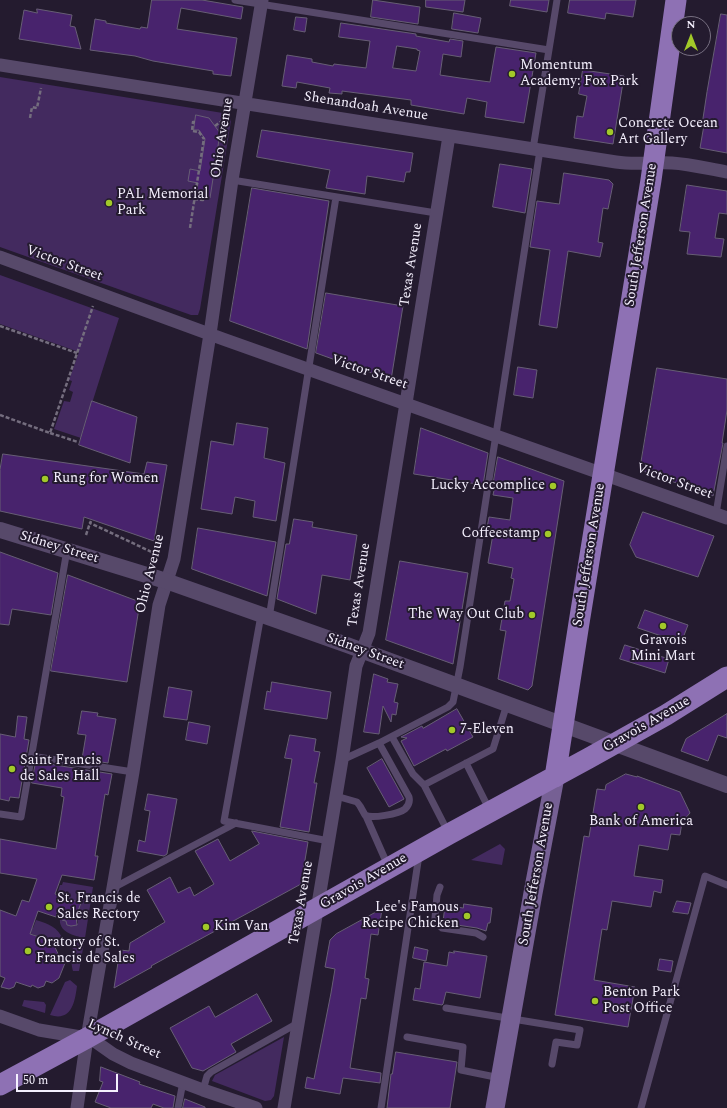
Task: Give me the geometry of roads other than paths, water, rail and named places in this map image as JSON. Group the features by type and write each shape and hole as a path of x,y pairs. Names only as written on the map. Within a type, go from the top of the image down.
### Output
{"main road":[{"name":"South Jefferson Avenue","path":"495,1108 555,777 654,163 676,0"},
{"name":"Gravois Avenue","path":"0,1085 318,909 420,850 666,715 727,677"}],"street":[{"name":"Ohio Avenue","path":"77,1108 87,1038 133,772 159,605 174,559 261,2"},
{"name":"Shenandoah Avenue","path":"0,65 626,164 680,164 727,172"},
{"name":"Texas Avenue","path":"284,1108 318,909 356,666 369,633 449,136"},
{"name":"Victor Street","path":"0,258 722,516"},
{"name":"Sidney Street","path":"0,530 166,582 363,650 456,686 727,785"},
{"name":"Lynch Street","path":"0,1016 39,1030 87,1038 130,1063 256,1108"}],"lane":[{"path":"235,0 261,2 549,50"},
{"path":"342,760 392,737 448,707 453,702 495,435 537,150 549,50 558,0"},
{"path":"232,180 436,213"},
{"path":"329,841 224,821 265,617 309,369 336,197"},
{"path":"722,516 727,446"},
{"path":"0,814 21,817 67,550"},
{"path":"424,785 493,749 507,704"},
{"path":"392,737 413,774 424,785 449,834"},
{"path":"366,816 376,816 400,811 406,808 409,800 404,787 380,743"},
{"path":"31,756 133,772"},
{"path":"466,763 490,812"},
{"path":"336,796 356,802 360,806 366,816 388,868"},
{"path":"112,888 236,823"},
{"path":"381,1108 420,850"},
{"path":"641,1108 705,876 727,885"},
{"path":"440,887 435,918 437,923 442,928 476,933 483,937"},
{"path":"446,1008 580,1030 577,1045 556,1042 552,1064"},
{"path":"203,1090 207,1076 211,1072 298,1023"},
{"path":"407,1037 463,1047 462,1070 501,1078"},
{"path":"178,1108 183,1082"}],"place":[{"name":"Momentum Academy: Fox Park","path":"512,74"},
{"name":"Concrete Ocean Art Gallery","path":"610,132"},
{"name":"PAL Memorial Park","path":"109,203"},
{"name":"Rung for Women","path":"45,479"},
{"name":"Lucky Accomplice","path":"553,486"},
{"name":"Coffeestamp","path":"548,534"},
{"name":"The Way Out Club","path":"532,615"},
{"name":"Gravois Mini Mart","path":"663,626"},
{"name":"7-Eleven","path":"452,730"},
{"name":"Saint Francis de Sales Hall","path":"12,769"},
{"name":"Bank of America","path":"641,807"},
{"name":"St. Francis de Sales Rectory","path":"49,907"},
{"name":"Lee's Famous Recipe Chicken","path":"467,916"},
{"name":"Kim Van","path":"206,927"},
{"name":"Oratory of St. Francis de Sales","path":"28,951"},
{"name":"Benton Park Post Office","path":"595,1001"}]}
